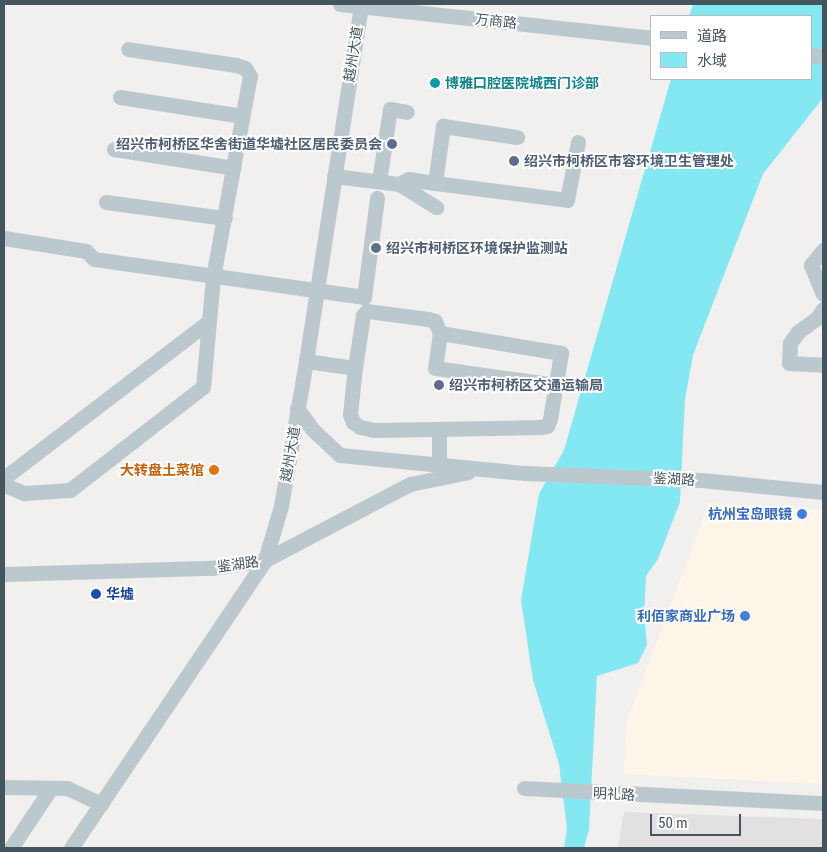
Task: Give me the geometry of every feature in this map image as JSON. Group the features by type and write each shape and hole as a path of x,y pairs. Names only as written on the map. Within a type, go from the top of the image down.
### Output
{"street":[{"name":"万商路","path":"340,4 650,38"},
{"name":"越州大道","path":"71,848 265,560 281,506 306,361 361,5"},
{"path":"4,485 24,492 70,490 203,387 213,277 249,84 245,68 128,49"},
{"path":"120,97 244,116"},
{"path":"378,181 390,109 407,112"},
{"path":"435,183 443,126 517,137"},
{"path":"399,184 409,179 567,200 578,142"},
{"path":"114,149 234,168"},
{"path":"334,176 399,184 436,206"},
{"path":"4,238 86,251 94,259 316,292 364,297 377,198"},
{"path":"106,202 224,218"},
{"path":"823,250 812,265 823,294"},
{"path":"823,309 817,318 798,332 790,344 789,363 823,365"},
{"path":"440,333 561,353 556,386 548,426 374,430 352,422 350,414 362,316 368,311 435,321 440,333 435,368 556,386"},
{"path":"4,478 209,321"},
{"path":"306,361 355,368"},
{"name":"鉴湖路","path":"297,408 312,429 340,455 525,473 700,480 823,492"},
{"path":"439,429 439,465"},
{"name":"鉴湖路","path":"4,574 212,568 265,560 410,484 482,469"},
{"path":"4,787 67,788 101,804"},
{"path":"11,848 52,788"},
{"name":"明礼路","path":"524,788 608,794 823,803"}],"shaded area":[{"name":"利佰家商业广场","path":"709,503 823,510 823,784 624,774 627,721"},
{"path":"624,812 823,819 823,848 618,848"}],"water":[{"path":"693,4 823,4 823,98 763,174 693,355 685,399 680,502 658,559 646,576 644,613 647,645 638,663 597,676 589,830 584,848 564,848 567,829 559,764 533,680 521,600 539,494 564,450 671,80 812,80 812,15 689,15"}],"place":[{"name":"博雅口腔医院城西门诊部","path":"435,83"},
{"name":"绍兴市柯桥区华舍街道华墟社区居民委员会","path":"392,144"},
{"name":"绍兴市柯桥区市容环境卫生管理处","path":"514,161"},
{"name":"绍兴市柯桥区环境保护监测站","path":"376,248"},
{"name":"绍兴市柯桥区交通运输局","path":"439,385"},
{"name":"大转盘土菜馆","path":"214,470"},
{"name":"杭州宝岛眼镜","path":"802,514"},
{"name":"华墟","path":"96,594"},
{"name":"利佰家商业广场","path":"745,616"}]}
